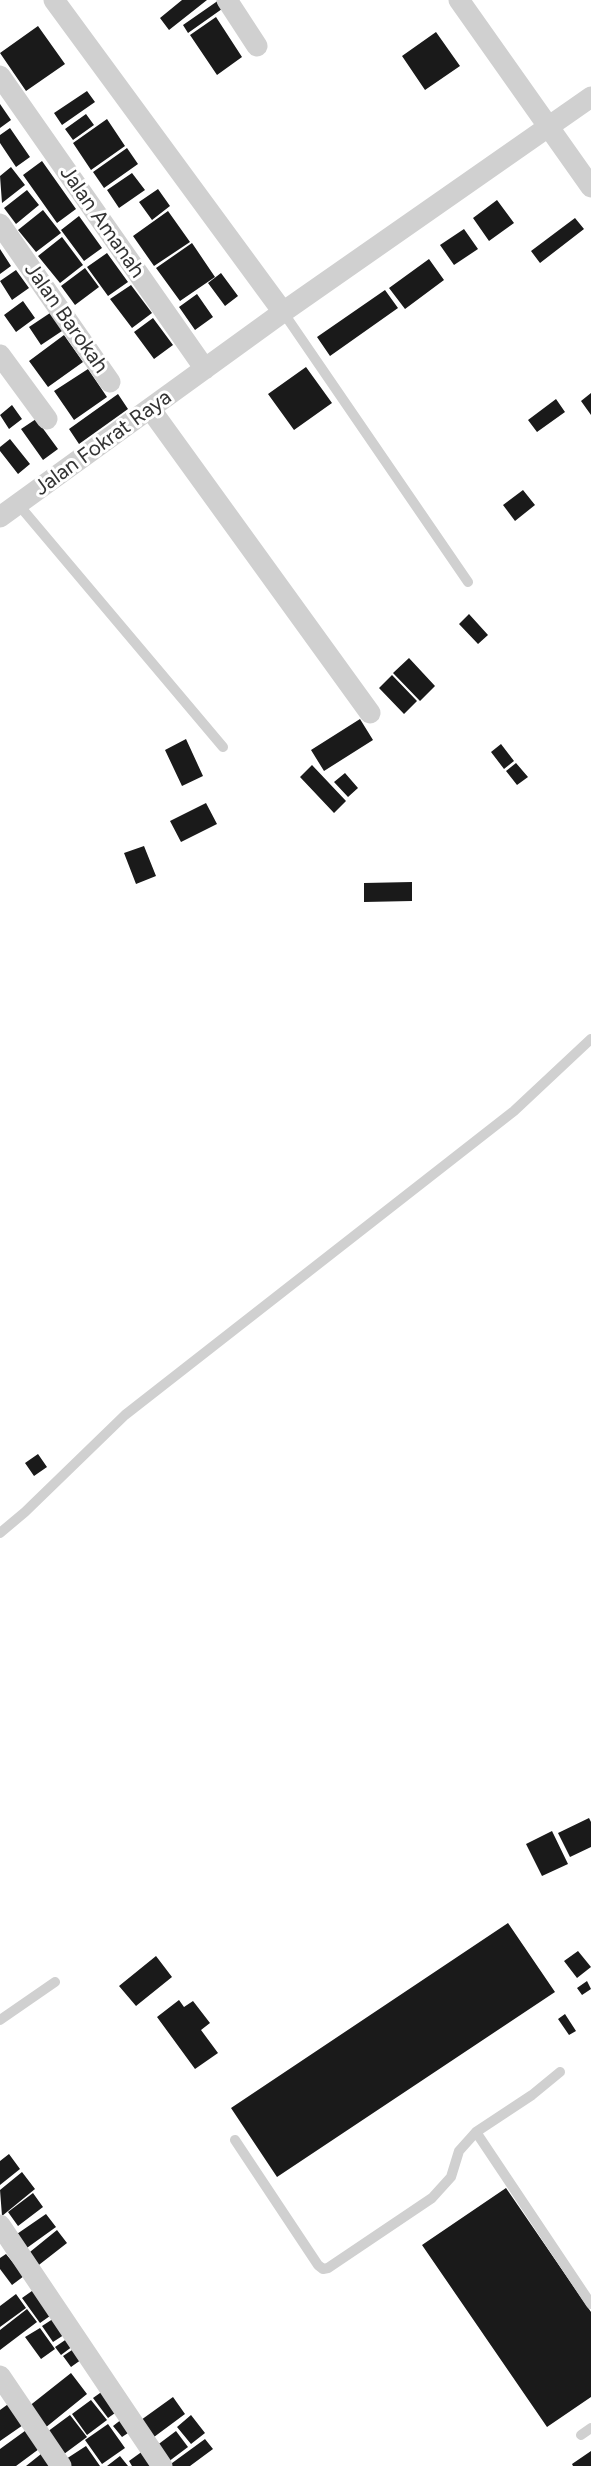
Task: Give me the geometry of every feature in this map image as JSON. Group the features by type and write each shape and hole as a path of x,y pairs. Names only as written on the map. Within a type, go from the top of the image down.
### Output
{"street":[{"path":"54,0 284,312"},
{"path":"227,0 257,46"},
{"path":"459,0 591,187"},
{"name":"Jalan Amanah","path":"0,76 205,369"},
{"name":"Jalan Fokrat Raya","path":"0,517 284,312 591,97"},
{"name":"Jalan Barokah","path":"0,224 110,382"},
{"path":"0,355 47,419"},
{"path":"151,410 370,713"},
{"path":"0,2225 162,2466"},
{"path":"0,2376 61,2466"}],"lane":[{"path":"284,312 468,582"},
{"path":"18,504 223,747"},
{"path":"0,1533 25,1512 125,1415 514,1111 591,1040"},
{"path":"0,2020 55,1982"},
{"path":"235,2140 318,2265 323,2269 328,2268 432,2198 451,2177 459,2151 477,2132 560,2072"},
{"path":"477,2132 591,2304"},
{"path":"581,2435 591,2428"}],"building":[{"path":"182,0 207,0 169,30 160,18"},
{"path":"219,0 229,4 188,33 183,25"},
{"path":"216,17 242,57 217,75 190,35"},
{"path":"38,26 65,64 26,91 0,53"},
{"path":"436,32 460,66 425,90 402,56"},
{"path":"87,91 95,102 62,125 54,113"},
{"path":"0,104 11,120 0,128"},
{"path":"86,114 94,125 73,140 65,129"},
{"path":"107,119 125,146 91,170 73,143"},
{"path":"10,128 30,157 16,167 0,143 0,135"},
{"path":"127,148 138,164 104,188 93,172"},
{"path":"42,161 76,209 57,223 23,175"},
{"path":"11,167 25,185 2,203 0,176"},
{"path":"132,173 145,190 119,208 107,190"},
{"path":"158,189 170,206 152,220 139,202"},
{"path":"27,190 39,205 16,224 4,208"},
{"path":"497,200 514,223 489,241 473,218"},
{"path":"43,210 61,233 36,252 18,230"},
{"path":"168,211 190,242 154,266 133,236"},
{"path":"79,216 102,248 84,261 61,230"},
{"path":"575,218 584,229 540,263 531,251"},
{"path":"464,229 478,249 454,265 440,245"},
{"path":"62,237 83,265 60,283 38,256"},
{"path":"192,243 215,277 180,301 156,268"},
{"path":"0,249 11,266 0,274"},
{"path":"107,253 128,282 108,296 87,267"},
{"path":"429,259 444,280 405,309 389,288"},
{"path":"85,268 99,287 75,305 61,286"},
{"path":"16,270 29,288 12,300 0,281"},
{"path":"221,273 238,296 225,306 208,283"},
{"path":"131,285 152,313 132,328 110,299"},
{"path":"385,290 398,308 330,356 317,337"},
{"path":"197,294 213,317 195,330 179,307"},
{"path":"23,301 35,318 16,332 4,315"},
{"path":"53,311 65,329 41,345 29,327"},
{"path":"153,318 173,345 154,359 134,332"},
{"path":"64,335 83,362 48,387 29,361"},
{"path":"306,367 332,403 294,430 268,394"},
{"path":"88,369 107,397 74,420 54,391"},
{"path":"591,393 591,415 581,401"},
{"path":"118,394 128,409 79,444 69,429"},
{"path":"556,399 565,412 537,432 528,420"},
{"path":"12,405 22,419 9,429 0,415"},
{"path":"36,419 58,449 43,460 21,429"},
{"path":"10,439 30,464 18,474 0,451 0,447"},
{"path":"523,490 535,505 515,521 503,505"},
{"path":"469,614 488,635 478,644 459,624"},
{"path":"409,658 435,686 420,701 393,673"},
{"path":"392,675 417,701 404,714 379,688"},
{"path":"360,719 373,740 324,771 311,750"},
{"path":"186,739 203,776 182,786 165,750"},
{"path":"501,744 514,761 504,769 491,752"},
{"path":"516,763 528,777 517,785 506,771"},
{"path":"312,765 346,801 334,813 300,777"},
{"path":"345,773 358,788 348,797 334,782"},
{"path":"206,803 217,824 181,842 170,821"},
{"path":"144,846 156,876 136,884 124,853"},
{"path":"412,882 412,901 364,902 364,883"},
{"path":"38,1454 47,1467 34,1476 25,1463"},
{"path":"589,1818 591,1847 570,1857 558,1833"},
{"path":"552,1831 568,1864 542,1876 526,1844"},
{"path":"508,1923 555,1992 277,2177 231,2108"},
{"path":"578,1951 591,1967 577,1978 564,1961"},
{"path":"156,1956 172,1977 136,2006 119,1986"},
{"path":"587,1981 591,1989 582,1995 577,1988"},
{"path":"179,2000 184,2007 193,2001 210,2023 201,2030 218,2053 195,2069 157,2017"},
{"path":"565,2014 576,2031 569,2035 558,2019"},
{"path":"9,2154 20,2169 0,2185 0,2161"},
{"path":"22,2172 35,2189 2,2216 0,2190"},
{"path":"506,2188 591,2312 591,2397 547,2427 422,2245"},
{"path":"33,2193 43,2207 18,2226 8,2212"},
{"path":"46,2214 56,2227 24,2250 14,2236"},
{"path":"57,2230 67,2243 35,2268 25,2256"},
{"path":"6,2254 24,2276 12,2285 0,2269 0,2258"},
{"path":"39,2286 57,2311 40,2323 22,2298"},
{"path":"16,2294 26,2308 0,2327 0,2306"},
{"path":"27,2309 37,2322 0,2350 0,2330"},
{"path":"59,2315 70,2331 53,2342 42,2326"},
{"path":"40,2328 55,2349 41,2359 25,2337"},
{"path":"71,2336 77,2343 61,2355 55,2347"},
{"path":"78,2346 85,2357 71,2367 63,2356"},
{"path":"71,2373 87,2394 45,2428 28,2407"},
{"path":"107,2388 122,2408 108,2418 93,2398"},
{"path":"173,2397 185,2414 154,2437 141,2420"},
{"path":"91,2400 107,2420 87,2435 72,2414"},
{"path":"11,2402 26,2423 0,2441 0,2410"},
{"path":"70,2415 87,2437 64,2454 47,2432"},
{"path":"191,2415 205,2433 191,2444 177,2427"},
{"path":"122,2419 131,2431 122,2437 113,2426"},
{"path":"108,2424 125,2448 102,2464 85,2440"},
{"path":"29,2428 43,2446 16,2466 0,2466 0,2449"},
{"path":"176,2431 188,2447 168,2462 156,2446"},
{"path":"205,2439 213,2449 190,2466 168,2466"},
{"path":"86,2446 100,2466 70,2466 66,2459"},
{"path":"147,2448 160,2466 132,2466 129,2461"},
{"path":"46,2450 58,2466 26,2466"},
{"path":"591,2451 591,2466 573,2466 572,2464"},
{"path":"120,2456 128,2466 107,2466"}]}
